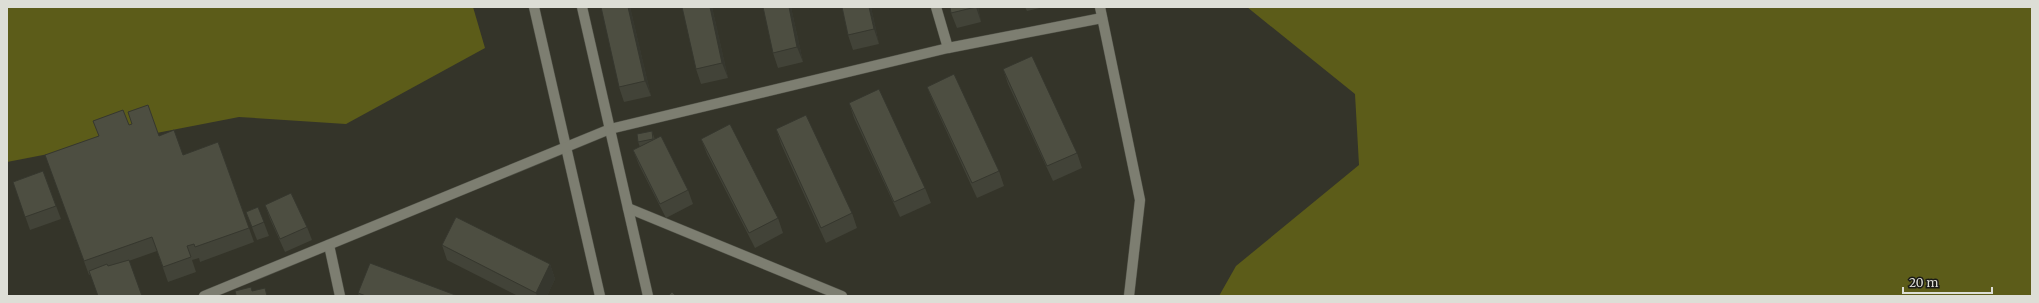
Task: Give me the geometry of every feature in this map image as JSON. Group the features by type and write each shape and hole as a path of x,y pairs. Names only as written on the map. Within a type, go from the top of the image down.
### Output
{"street":[{"path":"534,7 600,296"},
{"path":"582,7 648,296"},
{"path":"936,7 948,48"},
{"path":"1100,7 1140,200 1129,296"},
{"path":"204,296 610,129 948,48 1102,18"},
{"path":"628,208 842,296"},
{"path":"329,245 340,296"}],"shaded area":[{"path":"7,7 473,7 485,48 346,124 239,117 7,162"},
{"path":"1247,7 2032,7 2032,296 1219,296 1236,266 1359,165 1355,94"}],"building":[{"path":"601,7 628,7 645,81 619,87"},
{"path":"682,7 710,7 722,63 696,69"},
{"path":"763,7 789,7 797,47 773,53"},
{"path":"842,7 869,7 874,29 848,35"},
{"path":"950,7 976,7 951,13"},
{"path":"1032,56 1077,153 1047,166 1003,69"},
{"path":"954,74 999,171 972,183 927,87"},
{"path":"879,89 925,188 894,202 849,103"},
{"path":"148,105 159,136 174,130 183,155 218,142 249,228 195,247 194,244 187,246 191,257 163,267 152,237 84,261 45,155 99,136 93,121 123,110 129,125 132,124 128,112"},
{"path":"806,115 852,213 821,228 776,129"},
{"path":"730,124 778,218 749,233 701,139"},
{"path":"652,131 653,139 638,142 637,134"},
{"path":"661,136 688,190 660,204 633,150"},
{"path":"43,171 56,206 25,217 13,182"},
{"path":"291,193 307,227 280,239 265,205"},
{"path":"258,207 264,222 252,227 246,212"},
{"path":"456,217 550,264 536,293 442,245"},
{"path":"129,260 142,296 98,296 89,271 107,264 108,266"},
{"path":"370,263 458,296 366,296 358,293"},
{"path":"251,287 252,291 265,288 267,296 231,296 236,295 235,291"},
{"path":"672,292 676,296 668,296"}]}
